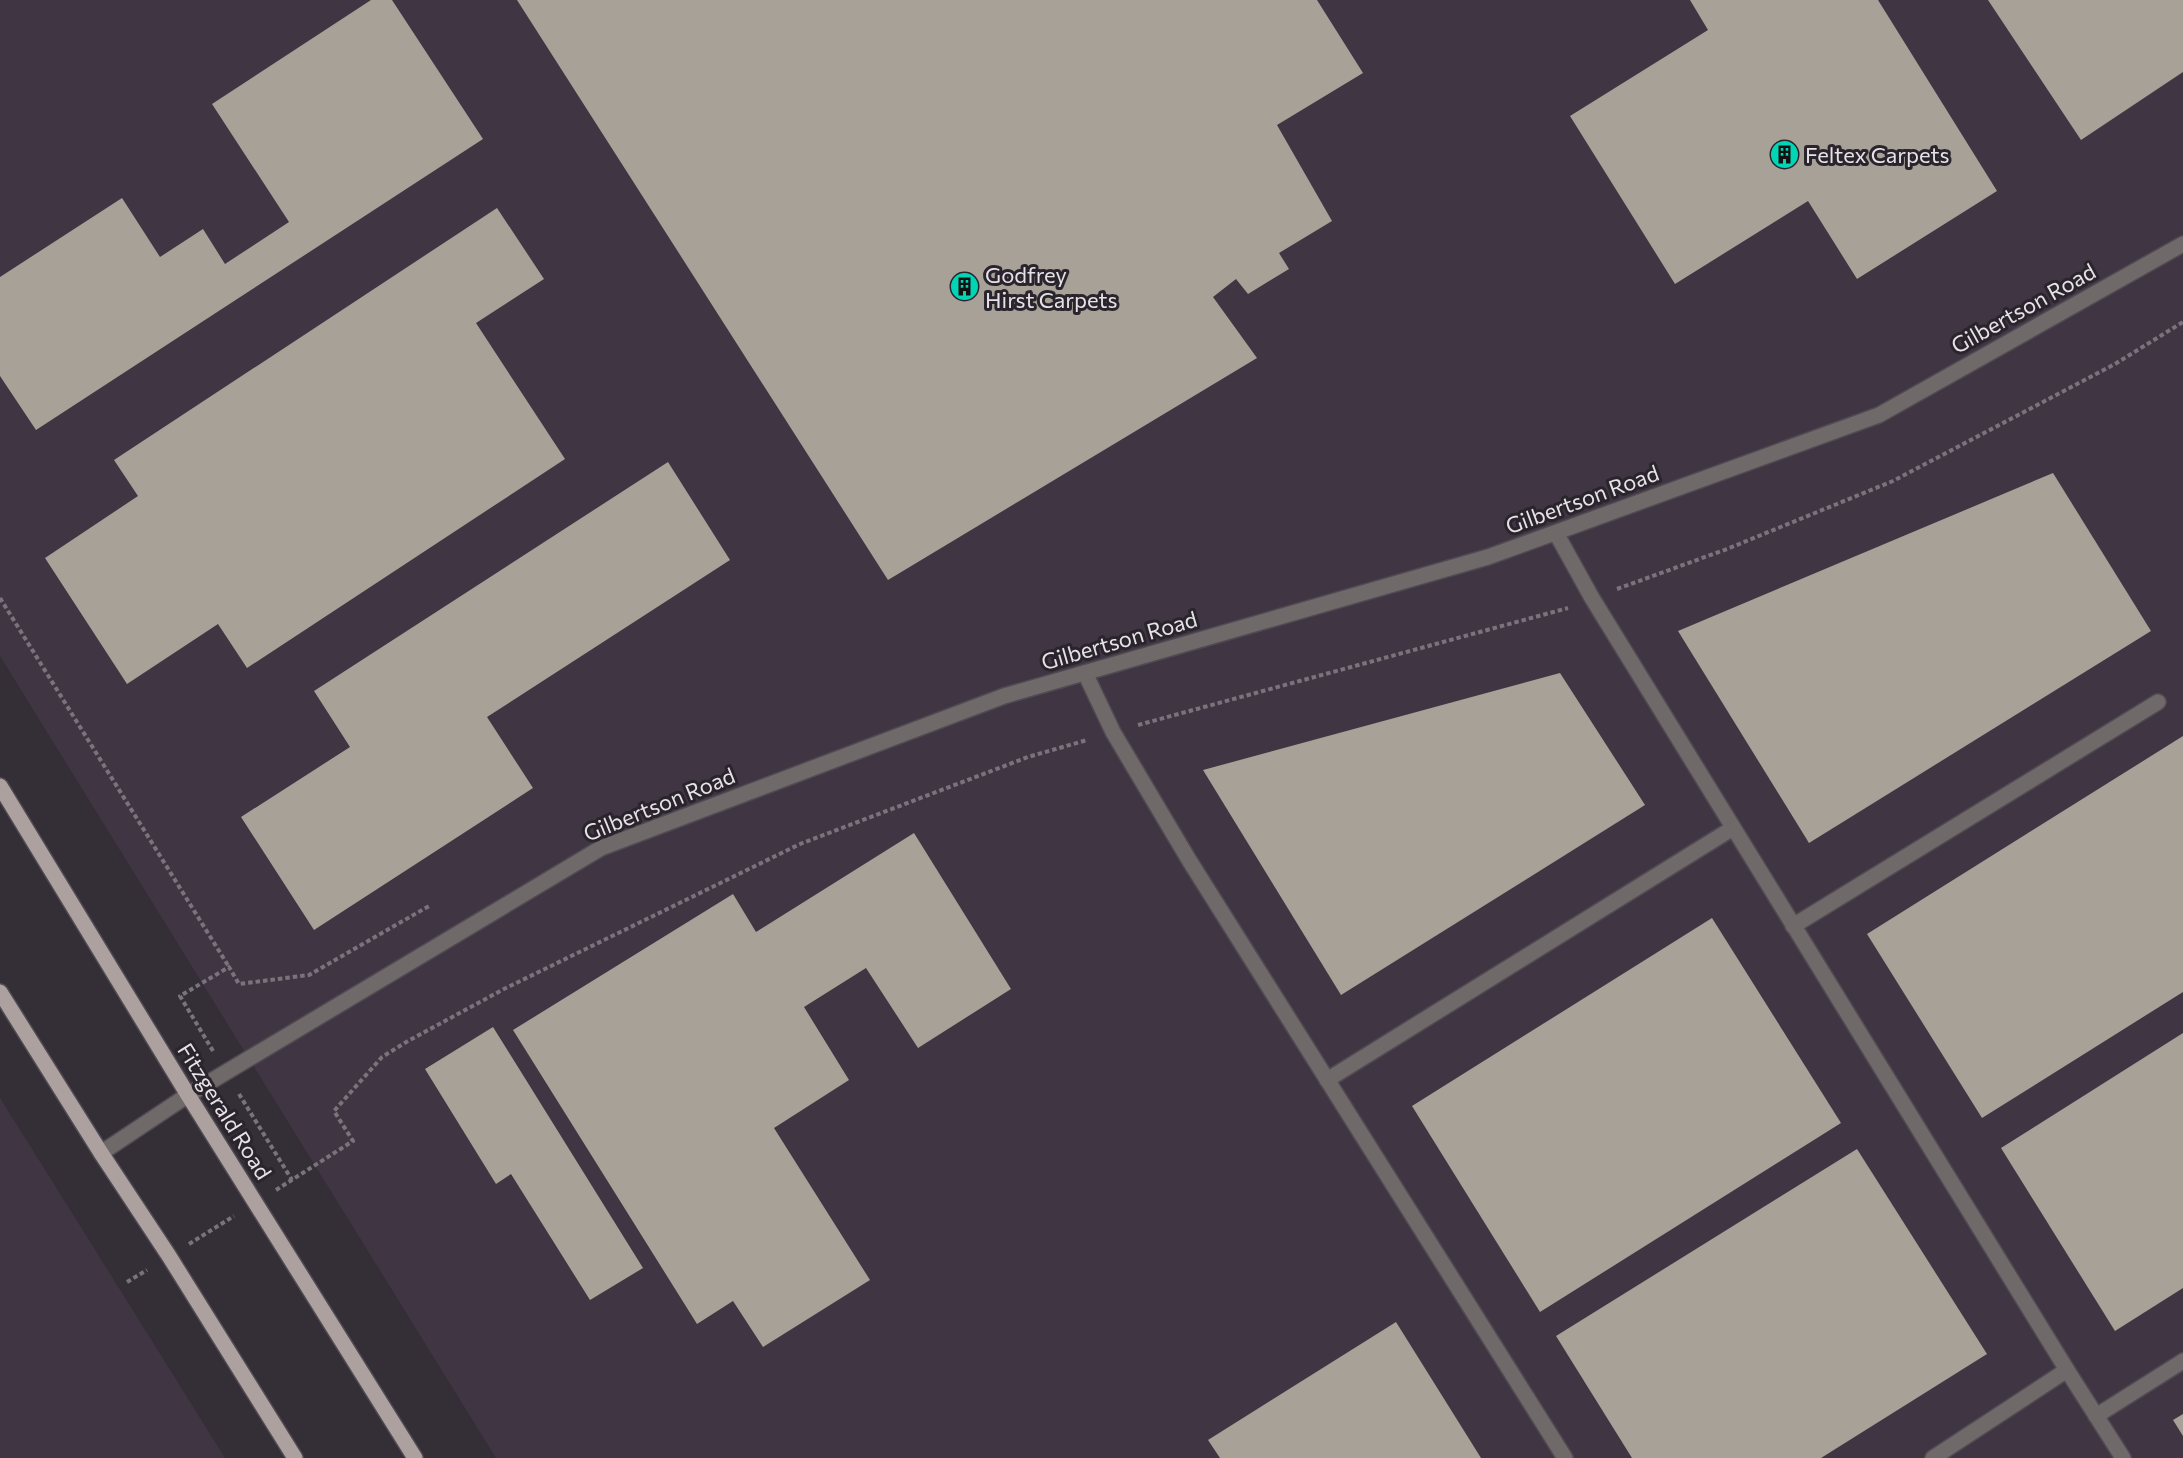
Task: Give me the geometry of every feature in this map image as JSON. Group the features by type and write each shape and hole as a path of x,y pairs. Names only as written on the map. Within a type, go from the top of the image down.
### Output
{"main road":[{"name":"Fitzgerald Road","path":"0,786 188,1095 415,1458"},
{"path":"0,992 101,1153 170,1256 295,1458"}],"street":[{"name":"Gilbertson Road","path":"101,1153 188,1095 601,848 1004,696 1488,557 1879,415 2183,244"},
{"path":"1556,532 1592,598 2123,1458"},
{"path":"1085,673 1113,732 1183,850 1565,1458"},
{"path":"1793,926 2158,702"},
{"path":"1328,1080 1733,828"},
{"path":"2096,1416 2183,1361"},
{"path":"1933,1458 2067,1370"}],"path":[{"path":"0,598 229,967"}],"shaded area":[{"path":"0,0 2183,0 2183,1458 496,1458 0,656"},
{"path":"0,1098 67,1205 225,1458 0,1458"}],"building":[{"path":"371,0 392,0 483,139 36,430 0,376 0,277 122,198 160,257 203,229 225,264 289,222 212,104"},
{"name":"Godfrey Hirst Carpets","path":"517,0 1317,0 1363,73 1277,125 1332,221 1279,253 1289,269 1248,294 1236,279 1213,297 1257,358 888,580"},
{"name":"Feltex Carpets","path":"1690,0 1878,0 1997,191 1857,279 1808,201 1675,284 1570,116 1708,30"},
{"path":"1988,0 2183,0 2183,72 2081,140"},
{"path":"497,208 544,279 476,323 565,459 247,668 218,624 127,684 45,558 138,496 114,460"},
{"path":"668,462 730,560 487,717 533,788 314,930 241,817 350,747 314,691"},
{"path":"2053,473 2151,631 1809,843 1678,631"},
{"path":"1560,673 1645,805 1341,995 1203,770"},
{"path":"2183,736 2183,992 1982,1118 1867,934"},
{"path":"914,833 1011,989 918,1048 866,968 804,1007 849,1080 774,1128 870,1280 763,1347 733,1301 697,1324 513,1030 733,894 756,932"},
{"path":"1712,918 1841,1123 1540,1312 1412,1106"},
{"path":"493,1027 643,1268 590,1300 511,1174 496,1184 425,1069"},
{"path":"2183,1033 2183,1288 2115,1331 2001,1148"},
{"path":"1857,1149 1987,1354 1821,1458 1632,1458 1556,1336"},
{"path":"1396,1322 1481,1458 1220,1458 1208,1440"},
{"path":"2183,1414 2183,1436 2173,1420"}],"place":[{"name":"Feltex Carpets","path":"1784,154"},
{"name":"Godfrey Hirst Carpets","path":"964,287"}]}
